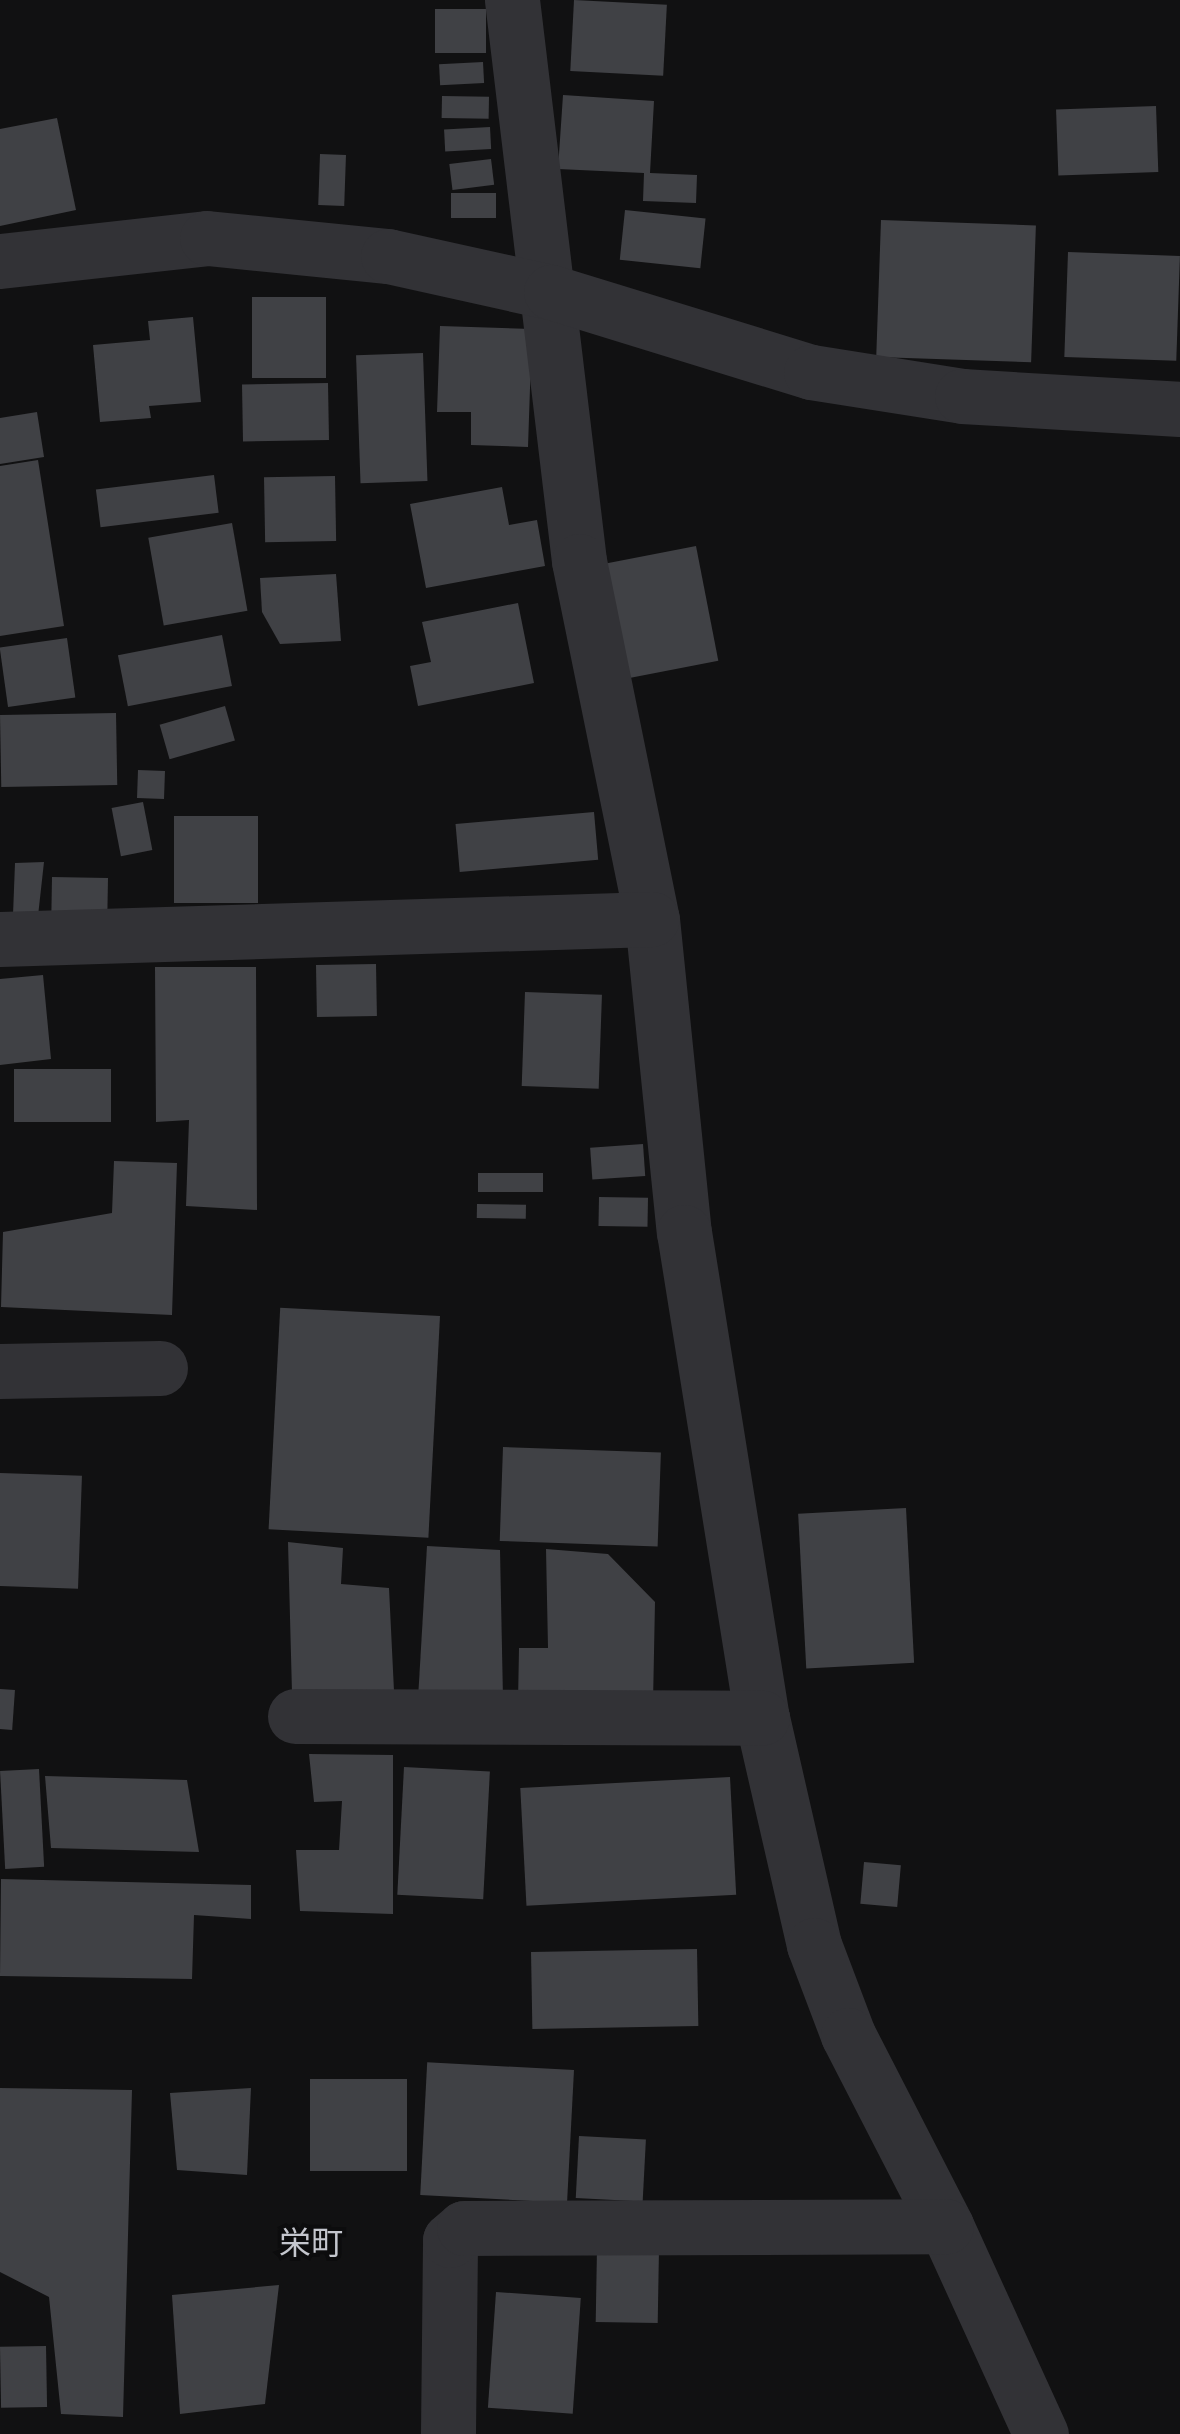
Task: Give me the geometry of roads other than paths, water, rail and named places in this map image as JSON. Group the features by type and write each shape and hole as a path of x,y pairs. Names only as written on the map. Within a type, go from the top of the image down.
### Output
{"street":[{"path":"512,0 552,292 579,561 652,920 684,1232 762,1718 814,1945 848,2036 946,2226 1041,2434"},
{"path":"0,261 207,238 388,256 552,292 811,372 962,396 1180,410"},
{"path":"0,939 652,920"},
{"path":"0,1371 160,1368"},
{"path":"294,1716 762,1718"},
{"path":"448,2434 450,2240 464,2228 946,2226"}],"district":[{"name":"栄町","path":"311,2242"}]}
